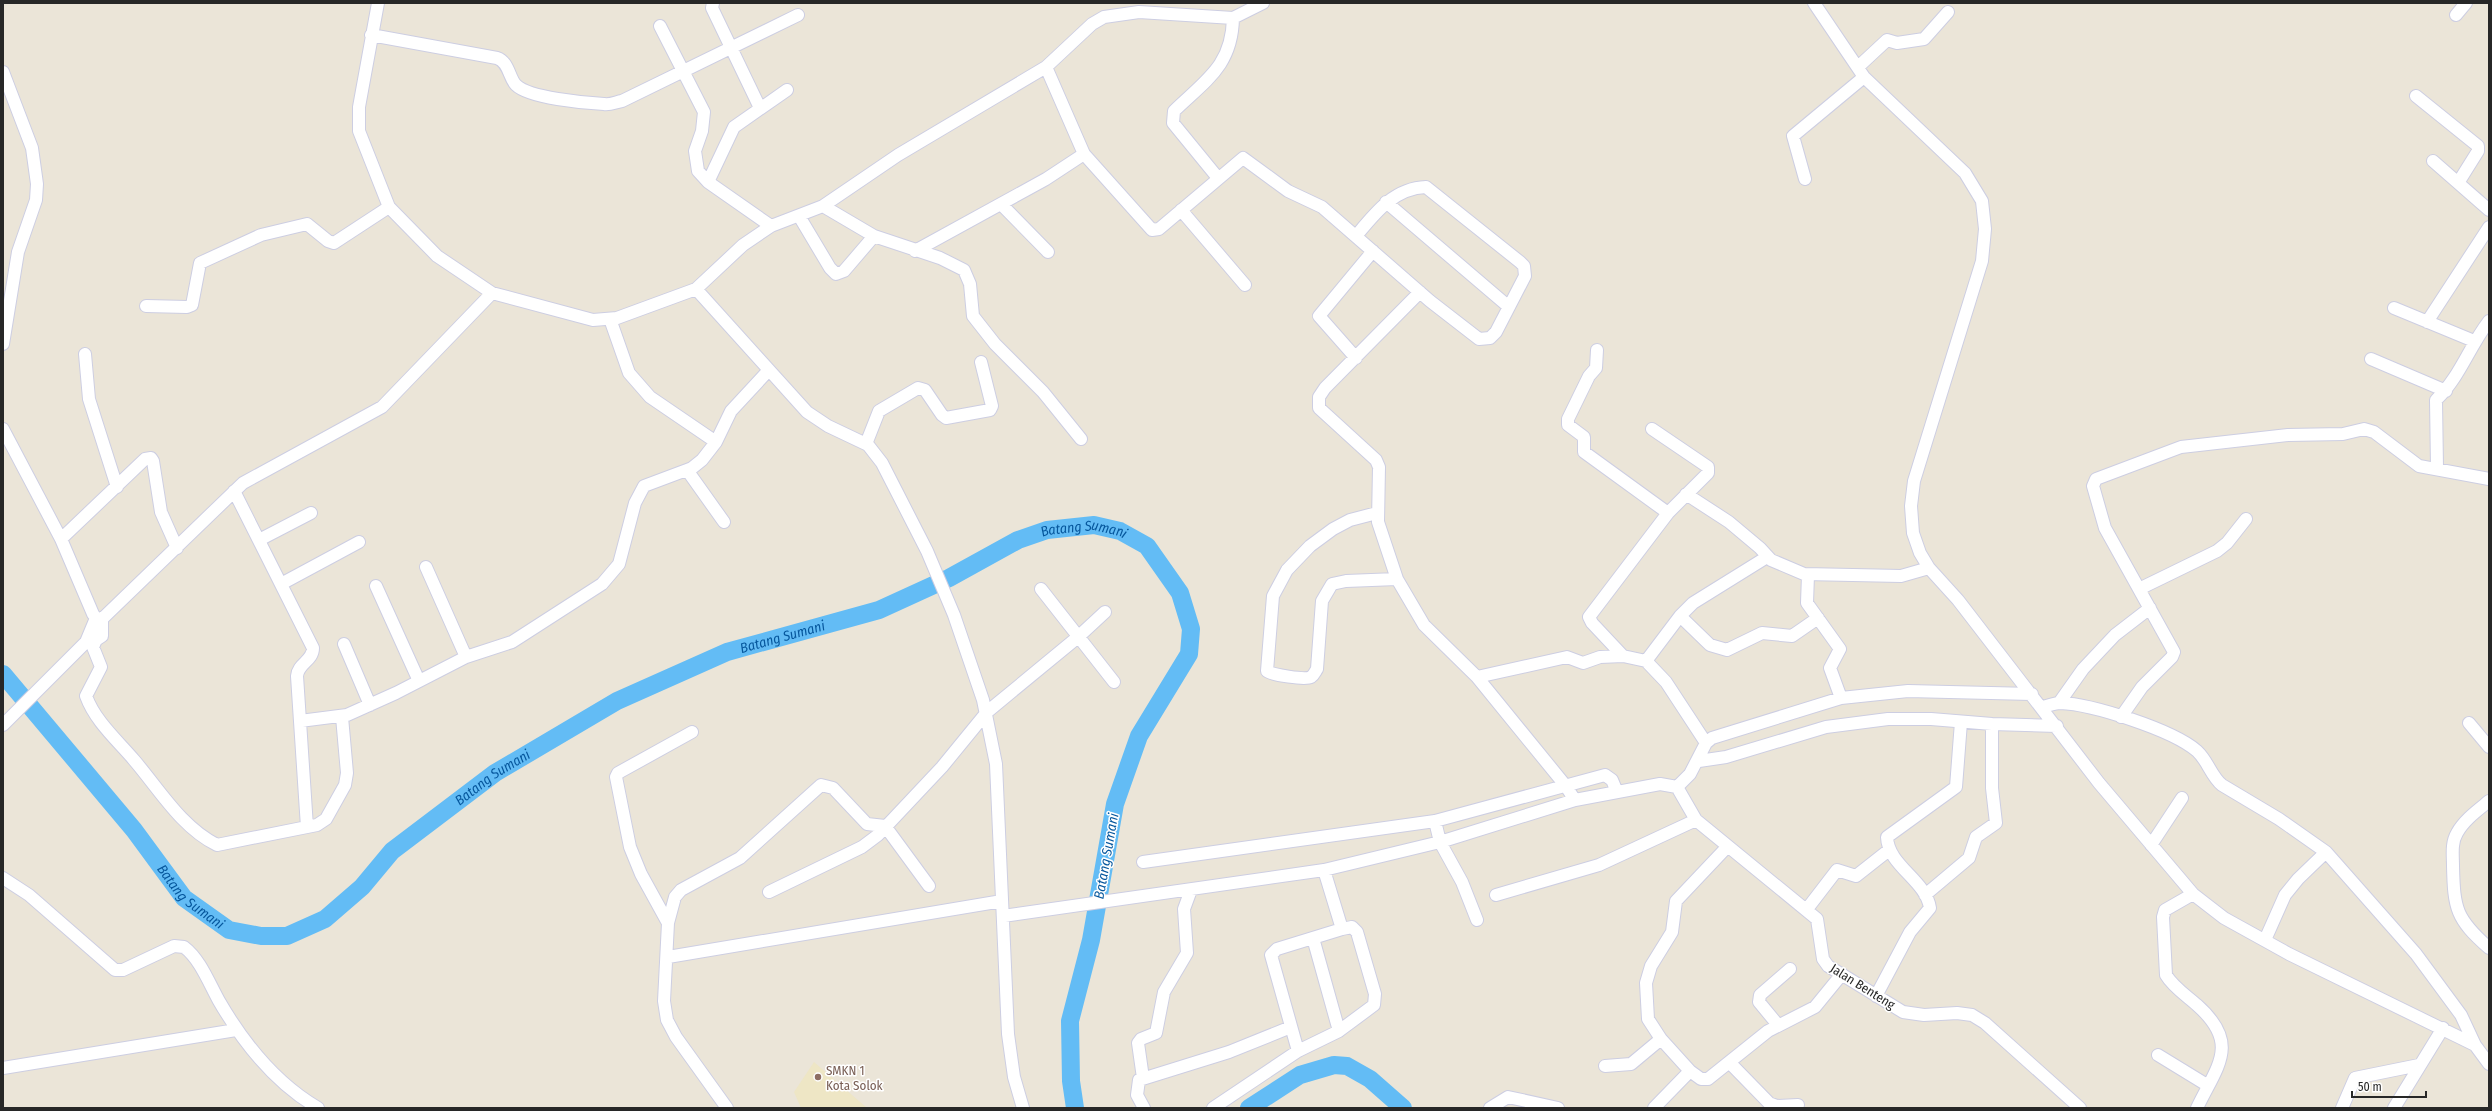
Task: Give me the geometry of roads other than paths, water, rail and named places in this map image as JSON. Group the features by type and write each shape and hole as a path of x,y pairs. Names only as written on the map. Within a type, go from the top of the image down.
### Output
{"street":[{"path":"378,3 359,107 359,131 389,207 437,256 492,293 593,320 610,319 696,289 725,260 771,226 824,206 892,159 1046,67 1092,24 1113,14 1139,12 1233,18 1263,3"},
{"path":"713,3 712,8 760,108"},
{"path":"1814,3 1861,72 1965,173 1982,201 1985,229 1982,262 1914,481 1911,506 1913,533 1920,553 1930,568 1958,600 2057,726 2099,783 2193,894 2224,918 2264,940 2475,1045"},
{"path":"2456,15 2466,3"},
{"path":"1805,179 1793,136 1861,72 1887,40 1897,43 1927,37 1948,12"},
{"path":"371,36 498,58 504,62 515,84 522,89 536,94 605,104 622,101 798,16"},
{"path":"1218,178 1173,123 1172,115 1174,110 1214,73 1229,50 1233,18"},
{"path":"660,26 704,112 695,160 698,171 708,182 771,226"},
{"path":"1046,67 1084,154 1150,229 1159,229 1243,158 1288,191 1322,207 1420,292 1479,340 1490,338 1496,332 1525,276 1524,266 1520,262 1426,187 1391,198 1356,236"},
{"path":"3,72 32,148 37,184 36,200 18,252 3,344"},
{"path":"708,182 734,127 787,90"},
{"path":"2416,96 2478,146 2478,151 2458,183"},
{"path":"915,251 1046,179 1084,154"},
{"path":"2433,161 2489,210"},
{"path":"1386,202 1509,307"},
{"path":"1001,204 1048,252"},
{"path":"824,206 874,236 915,251 940,258 964,270 970,284 973,316 995,344 1043,392 1082,439"},
{"path":"146,306 187,307 192,305 200,263 255,238 307,224 328,241 334,243 389,207"},
{"path":"1181,210 1245,285"},
{"path":"799,216 830,268 836,274 844,271 874,236"},
{"path":"2427,322 2489,227"},
{"path":"1356,358 1319,316 1373,251"},
{"path":"696,289 768,371 807,412 828,426 866,444 882,463 927,551 954,616 987,712 996,764 1008,1034 1014,1077 1023,1108"},
{"path":"1420,292 1325,388 1319,397 1318,403 1323,412 1376,460 1379,468 1377,513 1398,579 1424,625 1477,677 1566,785 1575,800"},
{"path":"7,720 86,642 99,618 177,548 234,491 248,480 382,407 492,293"},
{"path":"2394,308 2474,341"},
{"path":"610,319 629,373 650,397 716,442"},
{"path":"2437,468 2436,400 2453,383 2474,341 2489,321"},
{"path":"1597,350 1596,368 1589,376 1567,423 1570,428 1584,436 1584,452 1668,513"},
{"path":"85,354 87,386 92,411 117,487"},
{"path":"2371,359 2446,391"},
{"path":"866,444 879,411 918,388 925,390 942,415 946,418 990,410 992,406 982,362"},
{"path":"300,722 342,717 370,705 466,657 512,642 526,635 602,584 619,564 635,503 644,486 651,481 687,470 708,454 716,442 730,411 768,371"},
{"path":"3,428 61,539 99,618 102,636 96,640 93,647 101,667 86,692 87,700 102,724 135,761 163,798 205,839 217,845 317,826 326,819 345,785 348,773 342,717"},
{"path":"1624,656 1592,623 1590,614 1668,513 1708,473 1708,467 1652,429"},
{"path":"2121,717 2142,687 2174,654 2101,518 2096,493 2093,486 2100,477 2181,447 2288,435 2328,435 2364,429 2374,432 2419,466 2437,468 2489,479"},
{"path":"61,539 145,459 152,459 161,512 177,548"},
{"path":"687,470 724,522"},
{"path":"234,491 313,648 311,657 298,671 307,827"},
{"path":"1686,494 1729,522 1760,548 1767,558 1808,575 1830,573 1901,576 1930,568"},
{"path":"259,540 311,513"},
{"path":"1377,513 1350,520 1333,529 1310,546 1286,570 1273,596 1267,671 1274,675 1308,678 1314,674 1317,669 1322,601 1332,584 1342,581 1398,579"},
{"path":"2139,589 2217,551 2227,543 2246,519"},
{"path":"281,584 359,542"},
{"path":"1646,661 1680,616 1698,599 1767,558"},
{"path":"426,567 466,657"},
{"path":"1808,575 1806,599 1840,649 1830,668 1841,698"},
{"path":"376,586 419,681"},
{"path":"1041,589 1114,682"},
{"path":"2059,703 2083,669 2115,634 2150,608"},
{"path":"769,892 862,848 878,835 934,775 987,712 1078,637 1105,612"},
{"path":"1680,616 1710,645 1727,650 1762,633 1792,636 1818,618"},
{"path":"344,644 370,705"},
{"path":"1477,677 1567,657 1583,662 1600,657 1624,656 1646,661 1666,682 1706,743"},
{"path":"1003,916 1163,895 1324,870 1440,842 1575,800 1660,784 1677,787 1690,774 1699,760 1706,743 1712,738 1727,732 1841,698 1908,690 2032,694"},
{"path":"2042,707 2059,703 2121,717 2160,732 2196,750 2207,764 2216,780 2222,785 2279,819 2326,852 2416,954 2460,1015 2475,1045 2489,1064"},
{"path":"1699,760 1726,757 1826,728 1888,719 1931,718 1992,724 2057,726"},
{"path":"1876,996 1910,932 1930,910 1930,905 1925,895 1889,850 1888,836 1956,787 1962,722"},
{"path":"2469,723 2489,747"},
{"path":"1925,895 1969,858 1976,837 1996,823 1992,788 1992,724"},
{"path":"668,922 641,874 630,847 616,777 618,773 692,732"},
{"path":"1143,862 1435,821 1566,785 1609,776 1617,792"},
{"path":"727,1108 676,1036 667,1020 664,1001 668,957 668,922 675,897 681,890 747,853 817,786 827,785 833,788 867,824 885,826 929,886"},
{"name":"Jalan Benteng","path":"1677,787 1696,820 1807,909 1817,919 1824,958 1828,966 1903,1012 1924,1015 1957,1013 1972,1015 1985,1024 2080,1108"},
{"path":"2151,845 2182,798"},
{"path":"2489,801 2461,826 2454,840 2452,849 2454,898 2458,911 2469,930 2489,948"},
{"path":"1496,895 1599,865 1696,820"},
{"path":"1435,821 1440,842 1462,882 1477,920"},
{"path":"1728,846 1680,896 1675,906 1672,932 1647,976 1648,1019 1661,1039 1690,1071 1701,1079 1708,1080 1768,1031 1815,1007 1842,974"},
{"path":"1807,909 1837,870 1856,876 1889,850"},
{"path":"2264,940 2285,895 2298,879 2326,852"},
{"path":"1324,870 1342,929"},
{"path":"3,878 29,895 115,970 123,970 174,946 184,947 200,967 236,1030 276,1077 318,1108"},
{"path":"1143,1078 1138,1043 1141,1039 1156,1033 1164,992 1185,959 1187,948 1184,909 1191,890"},
{"path":"2193,894 2164,913 2165,969 2169,980 2209,1017 2221,1038 2222,1055 2197,1108"},
{"path":"668,957 1002,901"},
{"path":"1213,1108 1298,1051 1339,1031 1372,1007 1375,998 1357,932 1352,927 1276,949 1271,955 1298,1051"},
{"path":"1313,938 1339,1031"},
{"path":"1778,1025 1759,1002 1759,999 1760,995 1790,969"},
{"path":"1144,1108 1137,1089 1139,1080 1229,1052 1291,1027"},
{"path":"2394,1108 2443,1028"},
{"path":"3,1068 236,1030"},
{"path":"1605,1066 1631,1064 1661,1039"},
{"path":"2158,1055 2208,1085"},
{"path":"1730,1063 1769,1103 1777,1106 1798,1105"},
{"path":"2342,1108 2355,1078 2419,1065"},
{"path":"1654,1108 1690,1071"},
{"path":"1490,1108 1499,1100 1508,1097 1558,1108"}],"waterway":[{"name":"Batang Sumani","path":"3,674 134,830 184,898 229,930 261,936 287,936 325,919 362,887 392,851 495,773 617,701 727,652 879,610 949,578 1018,540 1047,530 1094,525 1120,531 1147,546 1180,593 1191,629 1189,654 1139,736 1115,804 1091,940 1070,1021 1071,1081 1075,1108"},
{"name":"Batang Sumani","path":"1249,1108 1300,1075 1334,1065 1347,1066 1370,1079 1403,1108"}],"place":[{"name":"SMKN 1 Kota Solok","path":"818,1077"}]}
